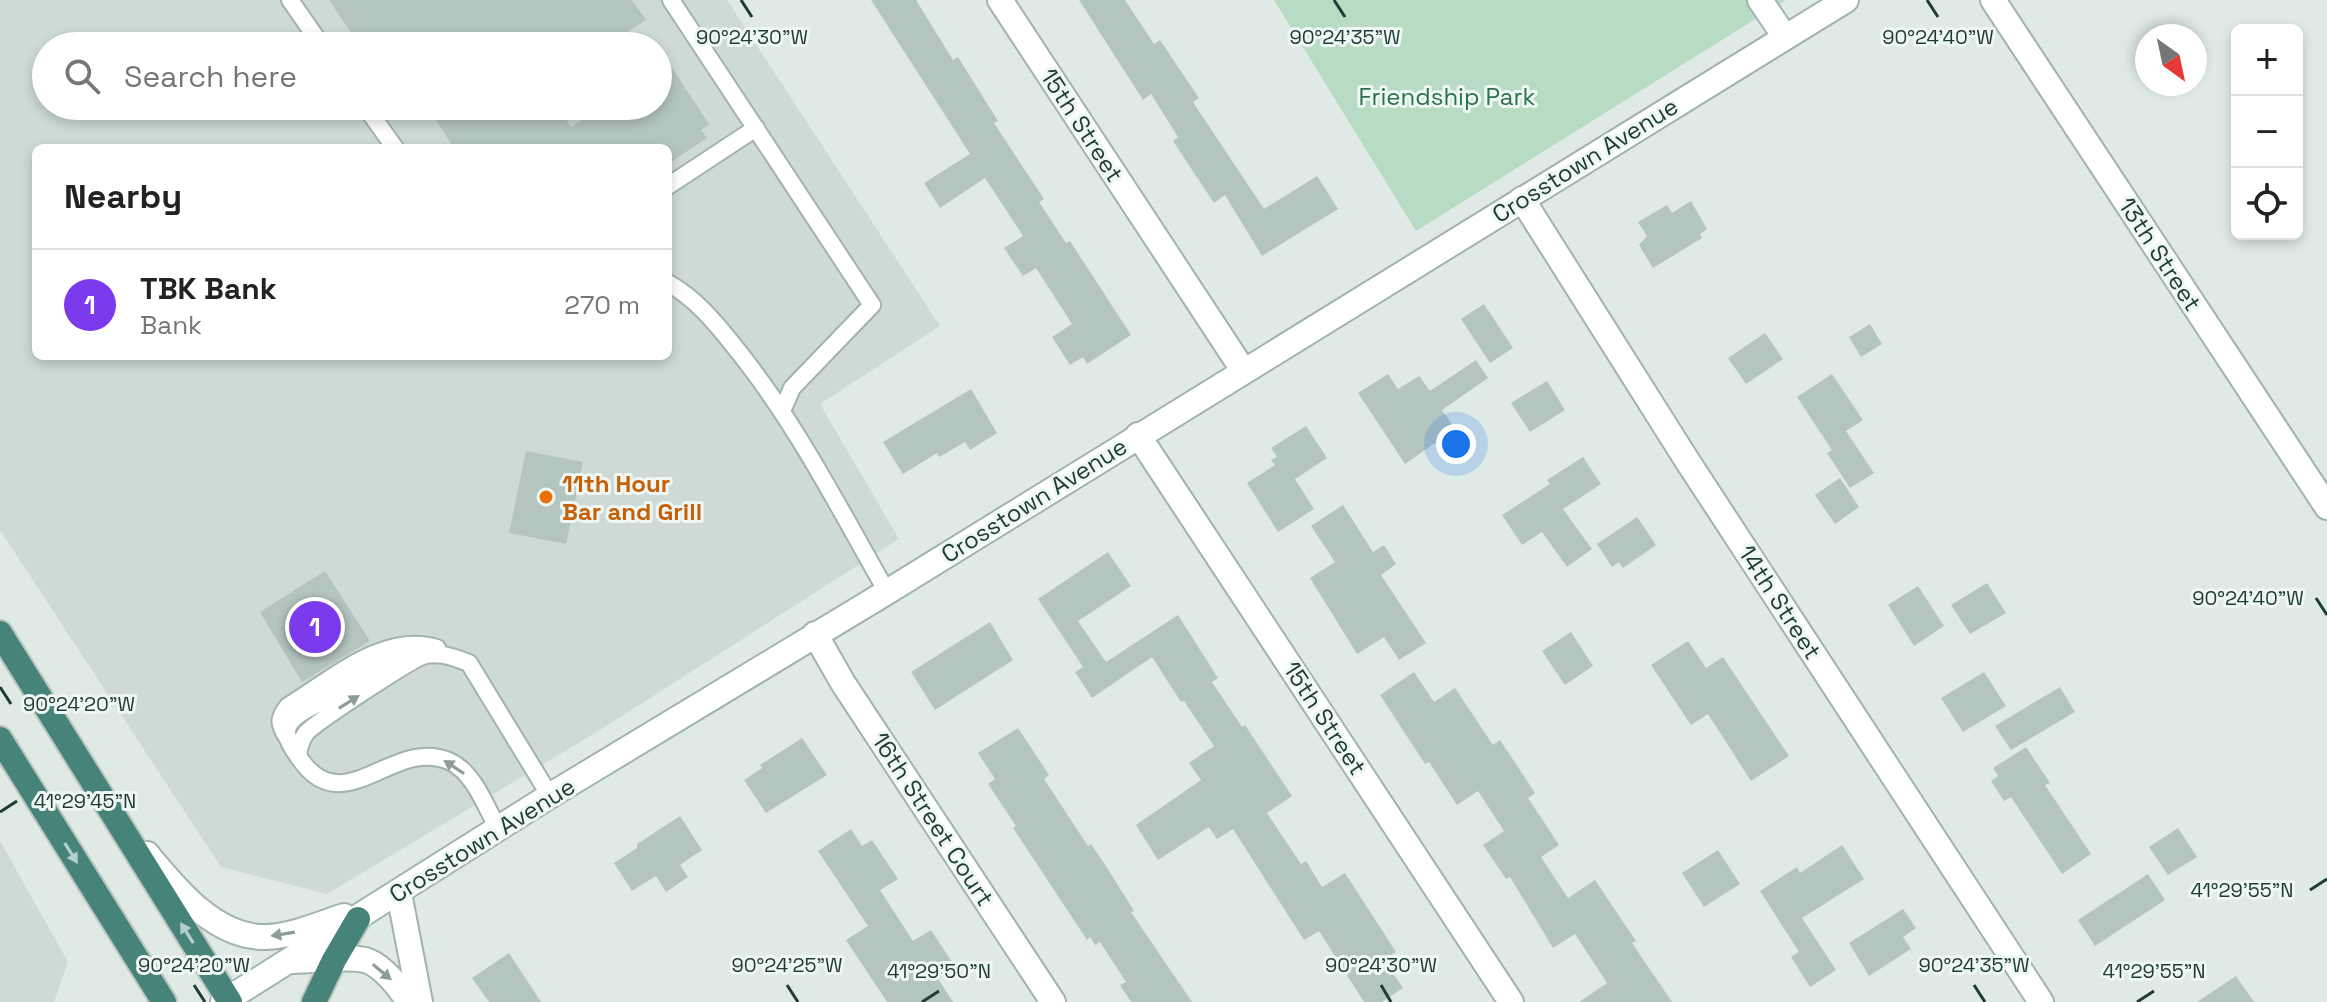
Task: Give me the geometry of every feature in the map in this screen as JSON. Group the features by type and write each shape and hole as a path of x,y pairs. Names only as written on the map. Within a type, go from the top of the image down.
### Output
{"highway":[{"path":"0,633 227,1001"},
{"path":"0,739 164,1002"},
{"path":"314,1002 358,919"}],"street":[{"name":"15th Street","path":"1000,0 1243,370"},
{"path":"1760,0 1785,37"},
{"name":"Crosstown Avenue","path":"227,1001 550,796 887,592 1846,0"},
{"name":"13th Street","path":"1993,0 2327,507"},
{"name":"14th Street","path":"1522,199 1688,462 2041,1002"},
{"name":"15th Street","path":"1138,435 1511,1002"},
{"name":"16th Street Court","path":"815,634 843,683 1053,1002"},
{"path":"107,805 175,888 220,925 264,937 296,933 392,898 420,1002"},
{"path":"290,961 368,961 389,977 409,1002"}],"lane":[{"path":"290,0 312,32"},
{"path":"671,0 872,305 792,388 782,411"},
{"path":"375,120 392,144"},
{"path":"672,183 756,128"},
{"path":"672,286 706,312 760,378 887,592"},
{"path":"498,829 471,781 450,762 432,756 397,762 360,780 342,784 323,781 309,772 294,750 279,723 280,715 288,706 374,653 405,643 436,647 461,660 550,796"},
{"path":"294,750 318,721 416,658 442,654 461,660"}],"shaded area":[{"path":"0,0 727,0 940,326 820,404 899,539 600,730 327,894 221,867 0,530"},
{"path":"0,841 68,962 54,1002 0,1002"}],"green space":[{"name":"Friendship Park","path":"1274,0 1786,0 1416,231"}],"building":[{"path":"329,0 632,0 646,20 628,32 351,32"},
{"path":"871,0 916,0 953,60 958,57 998,121 994,123 1044,199 1039,202 1066,243 1070,241 1131,335 1087,364 1083,357 1070,365 1052,337 1072,324 1036,268 1023,276 1004,248 1023,236 985,178 940,208 924,183 970,154"},
{"path":"1079,0 1125,0 1154,44 1160,40 1199,98 1193,102 1264,209 1317,176 1338,209 1262,256 1225,195 1214,203 1173,141 1178,137 1151,94 1143,100"},
{"path":"672,68 709,124 701,130 707,138 672,161 672,144 451,144 436,120 567,120 571,127 582,120 672,120"},
{"path":"1691,201 1707,229 1700,234 1702,238 1653,268 1639,245 1647,236 1638,222 1667,205 1672,213"},
{"path":"1484,304 1513,348 1490,363 1461,319"},
{"path":"1870,324 1882,344 1861,357 1849,337"},
{"path":"1765,333 1783,359 1746,384 1728,358"},
{"path":"1476,360 1488,378 1442,410 1455,429 1405,464 1358,393 1388,374 1398,389 1419,376 1430,391"},
{"path":"1832,374 1863,420 1846,431 1874,473 1850,488 1827,453 1832,450 1797,397"},
{"path":"1547,381 1565,410 1530,432 1511,403"},
{"path":"971,389 997,433 970,450 965,442 939,457 937,453 903,474 883,442"},
{"path":"1306,426 1327,458 1295,479 1314,509 1278,532 1247,483 1275,465 1271,460 1277,457 1271,448"},
{"name":"11th Hour Bar and Grill","path":"526,451 583,462 566,544 509,533"},
{"path":"1583,457 1601,484 1563,509 1592,549 1567,567 1542,532 1522,545 1502,515 1550,484 1547,480"},
{"path":"1840,478 1859,507 1835,524 1815,495"},
{"path":"1343,505 1373,552 1384,545 1396,564 1381,575 1426,643 1399,660 1384,637 1357,654 1310,578 1335,562 1311,526"},
{"path":"1637,517 1656,545 1623,568 1619,562 1612,567 1597,544"},
{"path":"1108,552 1131,586 1078,621 1106,662 1178,615 1218,678 1212,682 1292,796 1267,813 1301,864 1306,861 1322,887 1345,873 1396,952 1384,960 1403,988 1382,1002 1364,1002 1319,931 1304,940 1233,829 1217,839 1209,827 1158,860 1136,825 1201,780 1189,763 1214,746 1152,657 1092,698 1075,672 1083,667 1038,599"},
{"path":"325,571 370,641 302,682 260,612"},
{"path":"1987,583 2006,613 1970,634 1951,605"},
{"path":"1918,586 1944,626 1914,646 1888,605"},
{"path":"990,622 1013,660 935,710 911,672"},
{"path":"1571,632 1593,666 1565,685 1542,651"},
{"path":"1688,641 1706,668 1723,657 1789,756 1751,781 1708,714 1691,725 1651,665"},
{"path":"1414,672 1434,702 1455,688 1493,745 1500,740 1535,793 1528,798 1559,845 1541,857 1568,898 1595,880 1672,1002 1579,1002 1607,983 1575,934 1553,948 1510,877 1506,879 1483,845 1504,831 1478,791 1457,805 1429,762 1425,764 1380,695"},
{"path":"1984,672 2006,706 1963,732 1941,698"},
{"path":"2060,687 2075,712 2011,750 1995,726"},
{"path":"1018,728 1049,775 1044,779 1088,846 1091,844 1106,866 1134,911 1131,912 1192,1002 1131,1002 1120,985 1126,982 1100,942 1095,945 1090,937 1087,940 1013,828 1016,826 988,784 995,779 978,753"},
{"path":"802,738 827,775 766,813 744,780 762,768 760,765"},
{"path":"2026,747 2050,783 2045,785 2091,854 2062,874 2011,797 2004,801 1991,781 1998,776 1993,768"},
{"path":"680,816 702,850 680,865 688,877 666,892 656,876 632,891 614,863"},
{"path":"2178,828 2197,857 2168,875 2149,847"},
{"path":"851,829 862,846 872,840 898,879 880,890 913,941 931,930 954,965 937,977 953,1002 887,1002 846,940 868,926 818,851"},
{"path":"1842,845 1864,879 1802,918 1836,970 1810,987 1791,957 1799,952 1760,891 1797,867 1800,873"},
{"path":"1718,850 1740,884 1704,907 1682,873"},
{"path":"2148,874 2165,900 2095,946 2078,920"},
{"path":"1903,909 1916,928 1903,937 1911,949 1869,976 1849,943"},
{"path":"509,953 541,1002 489,1002 472,978"},
{"path":"2236,976 2254,1002 2197,1002"}],"place":[{"name":"11th Hour Bar and Grill","path":"546,497"},
{"name":"TBK Bank","path":"315,627"}]}
